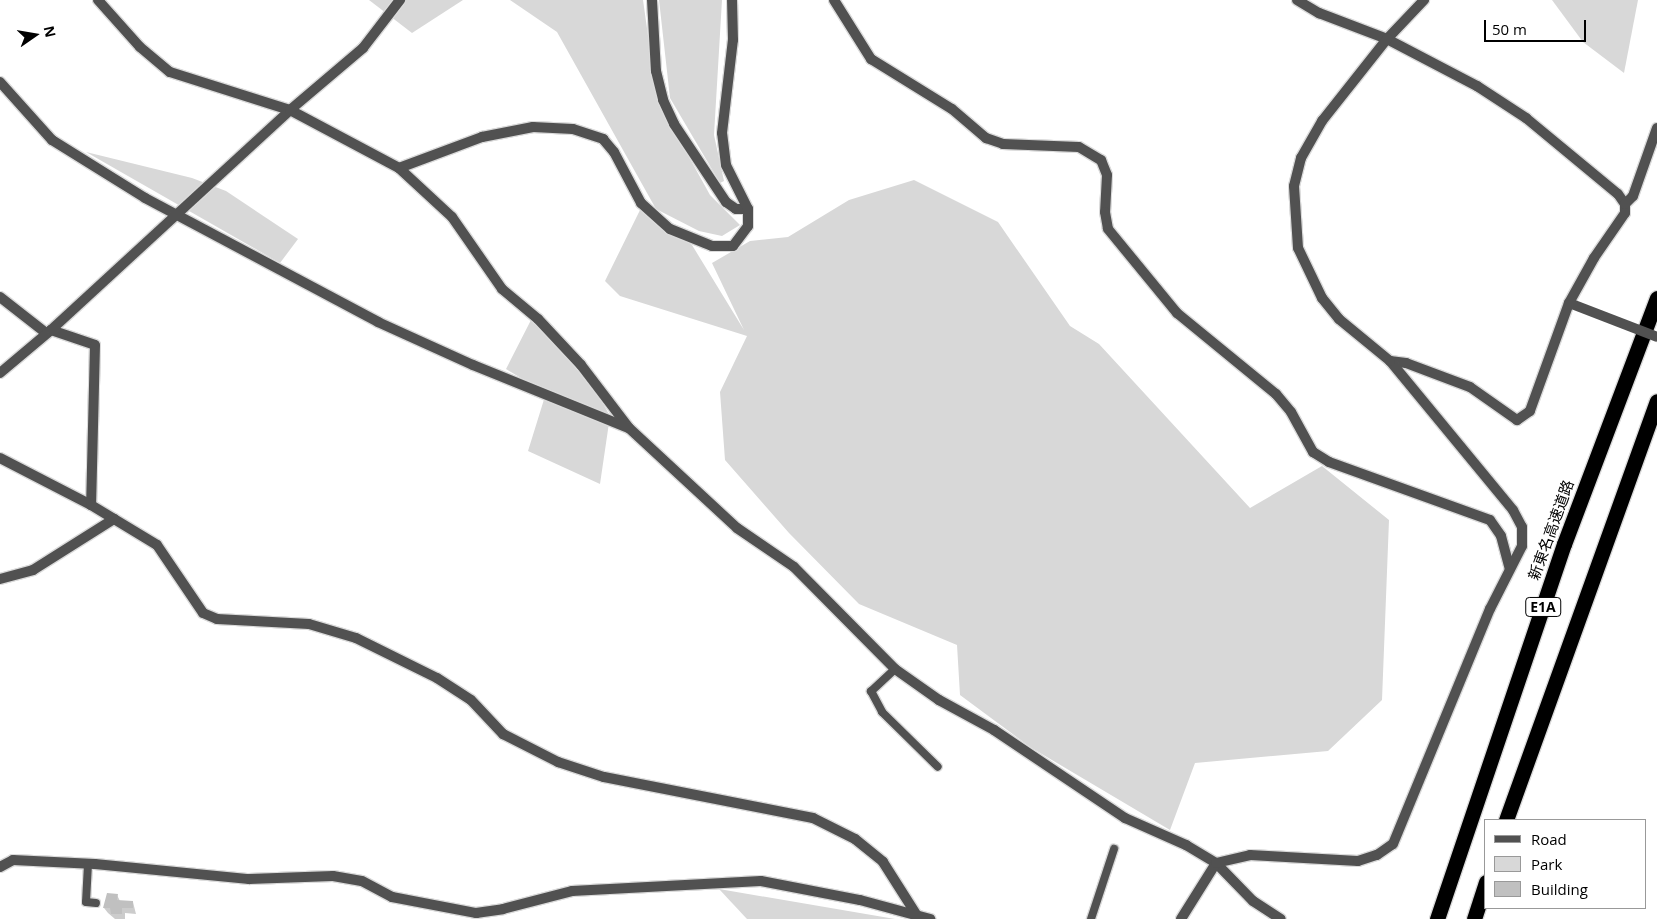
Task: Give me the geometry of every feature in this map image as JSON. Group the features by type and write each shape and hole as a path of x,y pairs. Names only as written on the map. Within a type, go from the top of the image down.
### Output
{"highway":[{"name":"新東名高速道路","path":"1437,919 1564,544 1657,298"},
{"name":"E1A","path":"1506,819 1657,401"},
{"path":"1474,919 1484,888"}],"street":[{"path":"98,0 140,47 170,72 290,110 399,168 452,217 502,289 538,319 581,365 629,428 737,528 794,567 895,669 939,700 994,730 1125,818 1186,845 1216,863 1253,901 1282,919"},
{"path":"0,372 49,332 290,110 363,48 400,0"},
{"path":"652,0 656,71 662,100 674,124 726,202 736,209 748,209"},
{"path":"399,168 482,136 533,127 573,129 603,139 614,152 641,203 670,229 712,246 733,246 748,226 748,209 726,165 722,133 733,40 732,0"},
{"path":"834,0 871,59 952,109 986,138 1004,144 1079,147 1101,160 1107,175 1105,212 1108,229 1177,313 1276,394 1290,412 1313,452 1328,462 1490,520 1501,536 1510,569"},
{"path":"1297,0 1319,13 1387,39 1477,86 1526,118 1618,194 1625,204 1625,213 1594,258 1569,303 1530,411 1516,420 1470,387 1406,363 1390,361"},
{"path":"1181,919 1216,863 1250,855 1358,860 1377,855 1394,844 1490,609 1522,546 1522,527 1513,510 1390,361 1339,319 1322,298 1298,248 1294,219 1294,186 1301,158 1322,121 1387,39 1424,0"},
{"path":"0,82 52,140 145,198 378,322 473,365 629,428"},
{"path":"1625,204 1633,196 1657,128"},
{"path":"0,297 49,332 94,345 91,505"},
{"path":"1569,303 1657,337"},
{"path":"0,458 91,505 158,545 203,612 218,619 309,624 356,638 438,678 471,700 503,734 558,762 613,779 813,818 855,839 883,862 916,914"},
{"path":"0,579 33,570 114,519"},
{"path":"0,867 13,860 88,864 249,879 333,876 362,881 392,896 476,912 503,909 572,891 760,881 792,884 930,919"}],"lane":[{"path":"895,669 870,691 882,712 938,766"},
{"path":"1091,919 1114,849"},
{"path":"88,864 86,902 96,903"}],"green space":[{"path":"369,0 463,0 412,33"},
{"path":"510,0 643,0 657,99 710,195 740,225 722,236 699,231 656,209 557,32"},
{"path":"659,0 722,0 714,135 724,181 720,183 670,98"},
{"path":"1552,0 1638,0 1624,73 1583,42"},
{"path":"86,152 192,178 226,191 298,239 280,263"},
{"path":"914,180 998,222 1070,326 1099,344 1250,508 1322,466 1389,520 1382,700 1328,751 1195,763 1170,830 1030,747 960,695 957,645 859,604 789,533 725,460 720,392 747,336 620,296 605,281 641,208 692,245 744,330 712,263 750,241 788,237 849,200"},
{"path":"531,320 587,375 610,416 600,484 528,451 546,393 506,369"},
{"path":"719,889 895,919 747,919"}],"building":[{"path":"107,893 118,894 117,900 133,901 133,908 122,908 122,914 111,914 110,908 103,908"}]}
